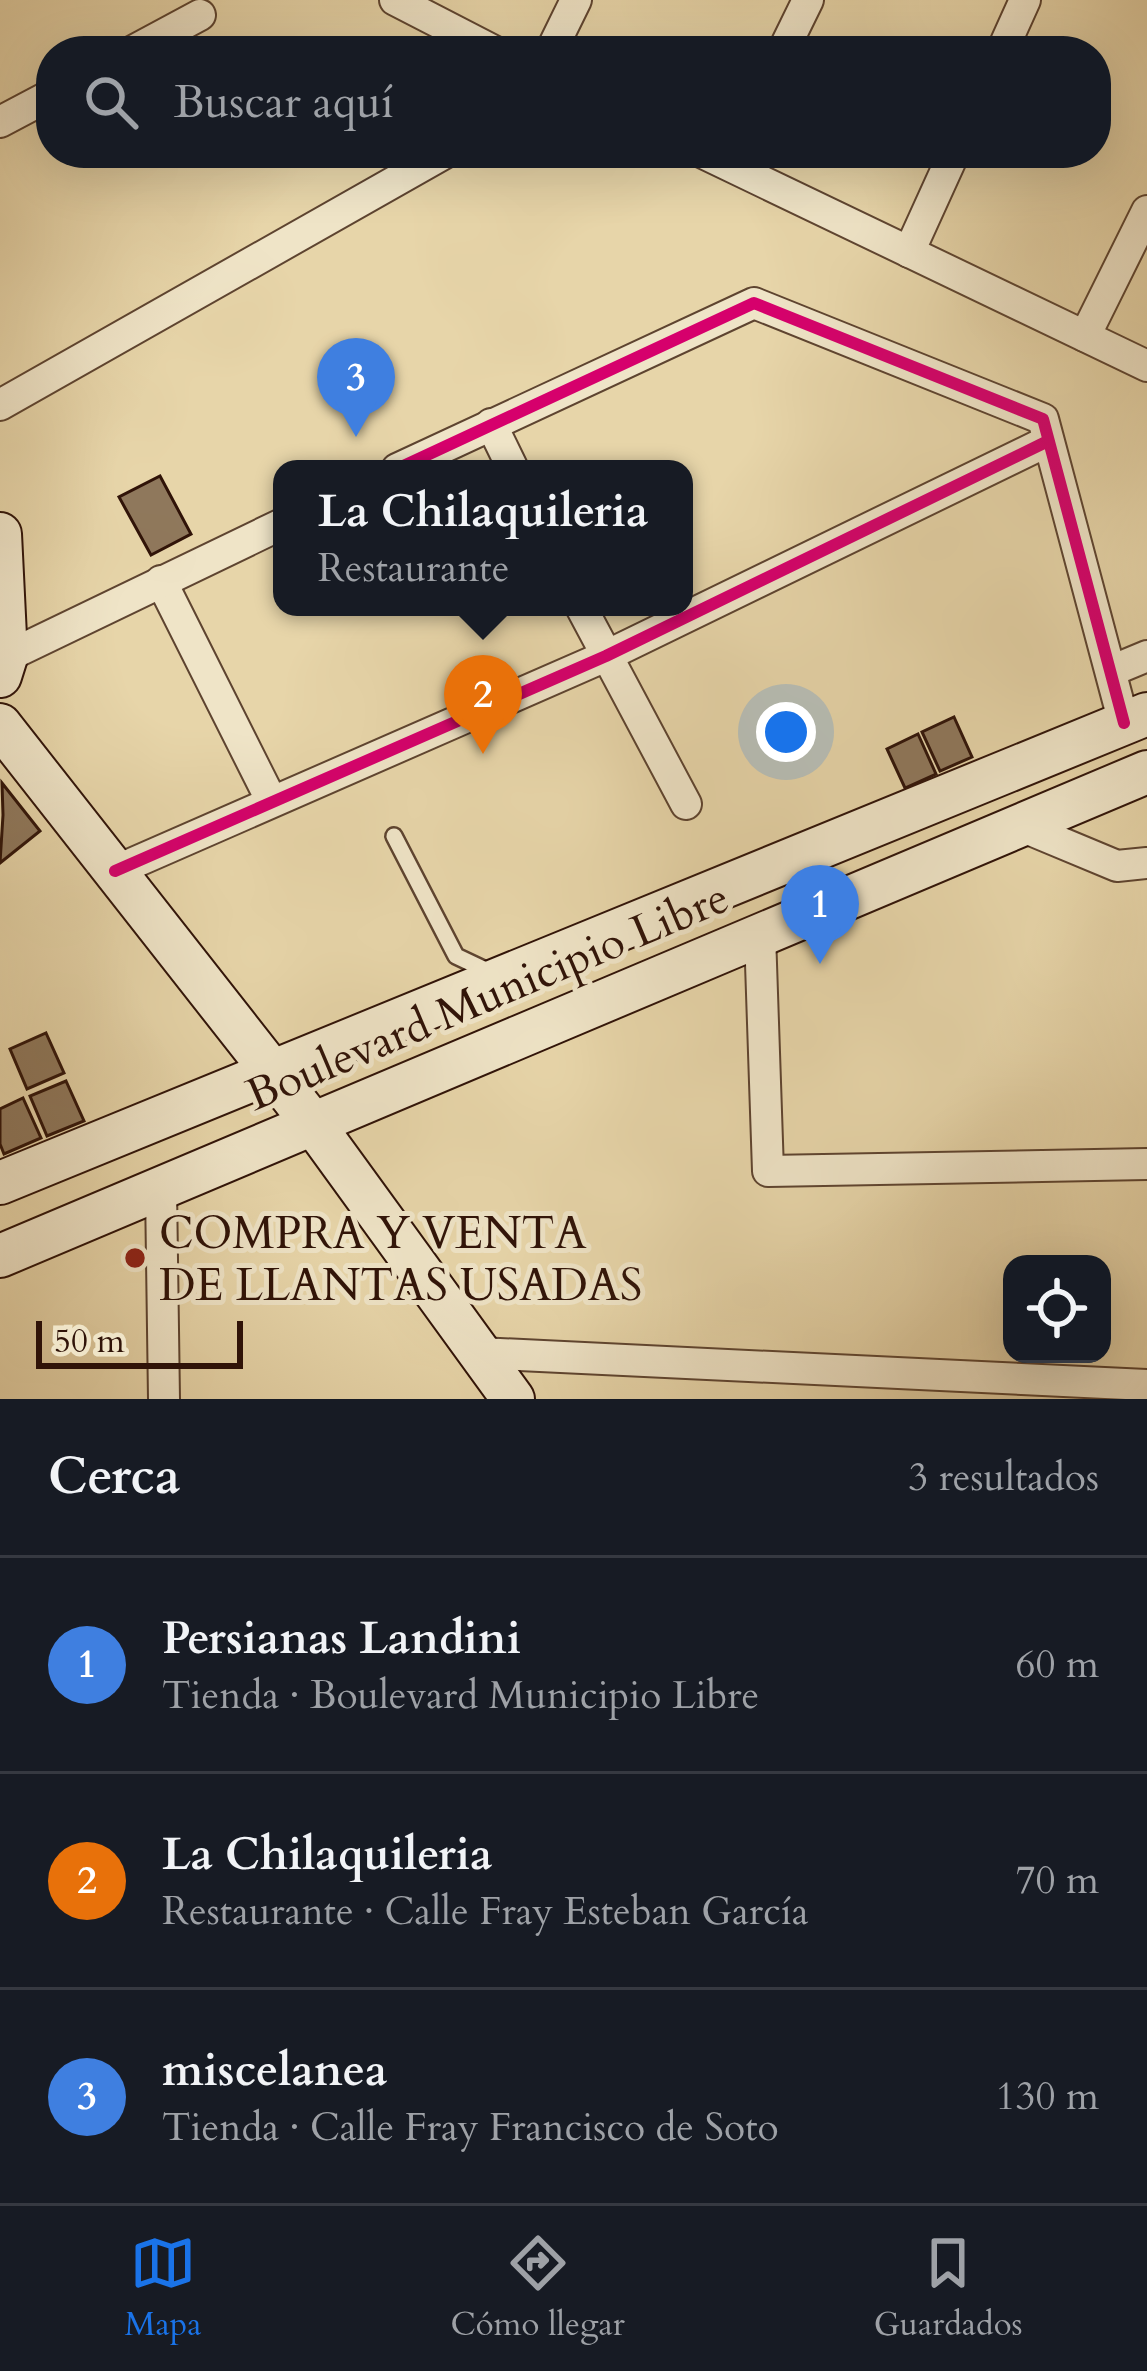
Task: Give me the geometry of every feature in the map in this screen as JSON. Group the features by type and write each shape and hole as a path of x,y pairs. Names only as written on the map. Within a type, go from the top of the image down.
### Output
{"main road":[{"path":"0,534 3,666"},
{"name":"Boulevard Municipio Libre","path":"0,1183 1136,718"},
{"path":"0,725 314,1125 513,1399"},
{"name":"Boulevard Municipio Libre","path":"0,1256 1147,772"}],"street":[{"path":"395,0 465,36"},
{"path":"558,36 576,0"},
{"path":"790,36 808,0"},
{"path":"1009,36 1025,0"},
{"path":"161,36 200,15"},
{"path":"0,122 36,103"},
{"path":"0,405 419,168"},
{"path":"743,168 1147,366"},
{"path":"909,252 947,168"},
{"path":"1085,337 1147,211"},
{"path":"416,460 754,303 1042,419 1111,671 1136,718"},
{"path":"491,424 509,460"},
{"path":"693,613 1048,441"},
{"path":"3,666 161,581 273,528"},
{"path":"161,581 271,800"},
{"path":"585,616 686,804"},
{"path":"115,871 687,616"},
{"path":"1111,671 1147,656"},
{"path":"1021,826 1117,866 1147,863"},
{"path":"760,934 768,1171 1147,1164"},
{"path":"161,1189 164,1399"},
{"path":"479,1353 1147,1384"}],"lane":[{"path":"394,836 456,956 504,979"},
{"path":"439,1005 456,956"}],"building":[{"path":"160,476 191,534 151,555 119,497"},
{"path":"954,717 972,757 940,771 922,732"},
{"path":"918,734 936,774 905,788 887,749"},
{"path":"2,783 40,831 0,863 3,815"},
{"path":"46,1033 64,1073 27,1089 10,1049"},
{"path":"66,1081 84,1121 47,1136 30,1096"},
{"path":"23,1098 41,1138 4,1154 0,1109"}],"cycle path":[{"path":"416,460 754,303 1043,419 1124,723"},
{"path":"693,614 1048,441"},
{"path":"115,871 688,616"}],"place":[{"name":"miscelanea","path":"356,437"},
{"name":"La Chilaquileria","path":"483,754"},
{"name":"Persianas Landini","path":"820,964"},
{"name":"COMPRA Y VENTA DE LLANTAS USADAS","path":"135,1258"}]}
